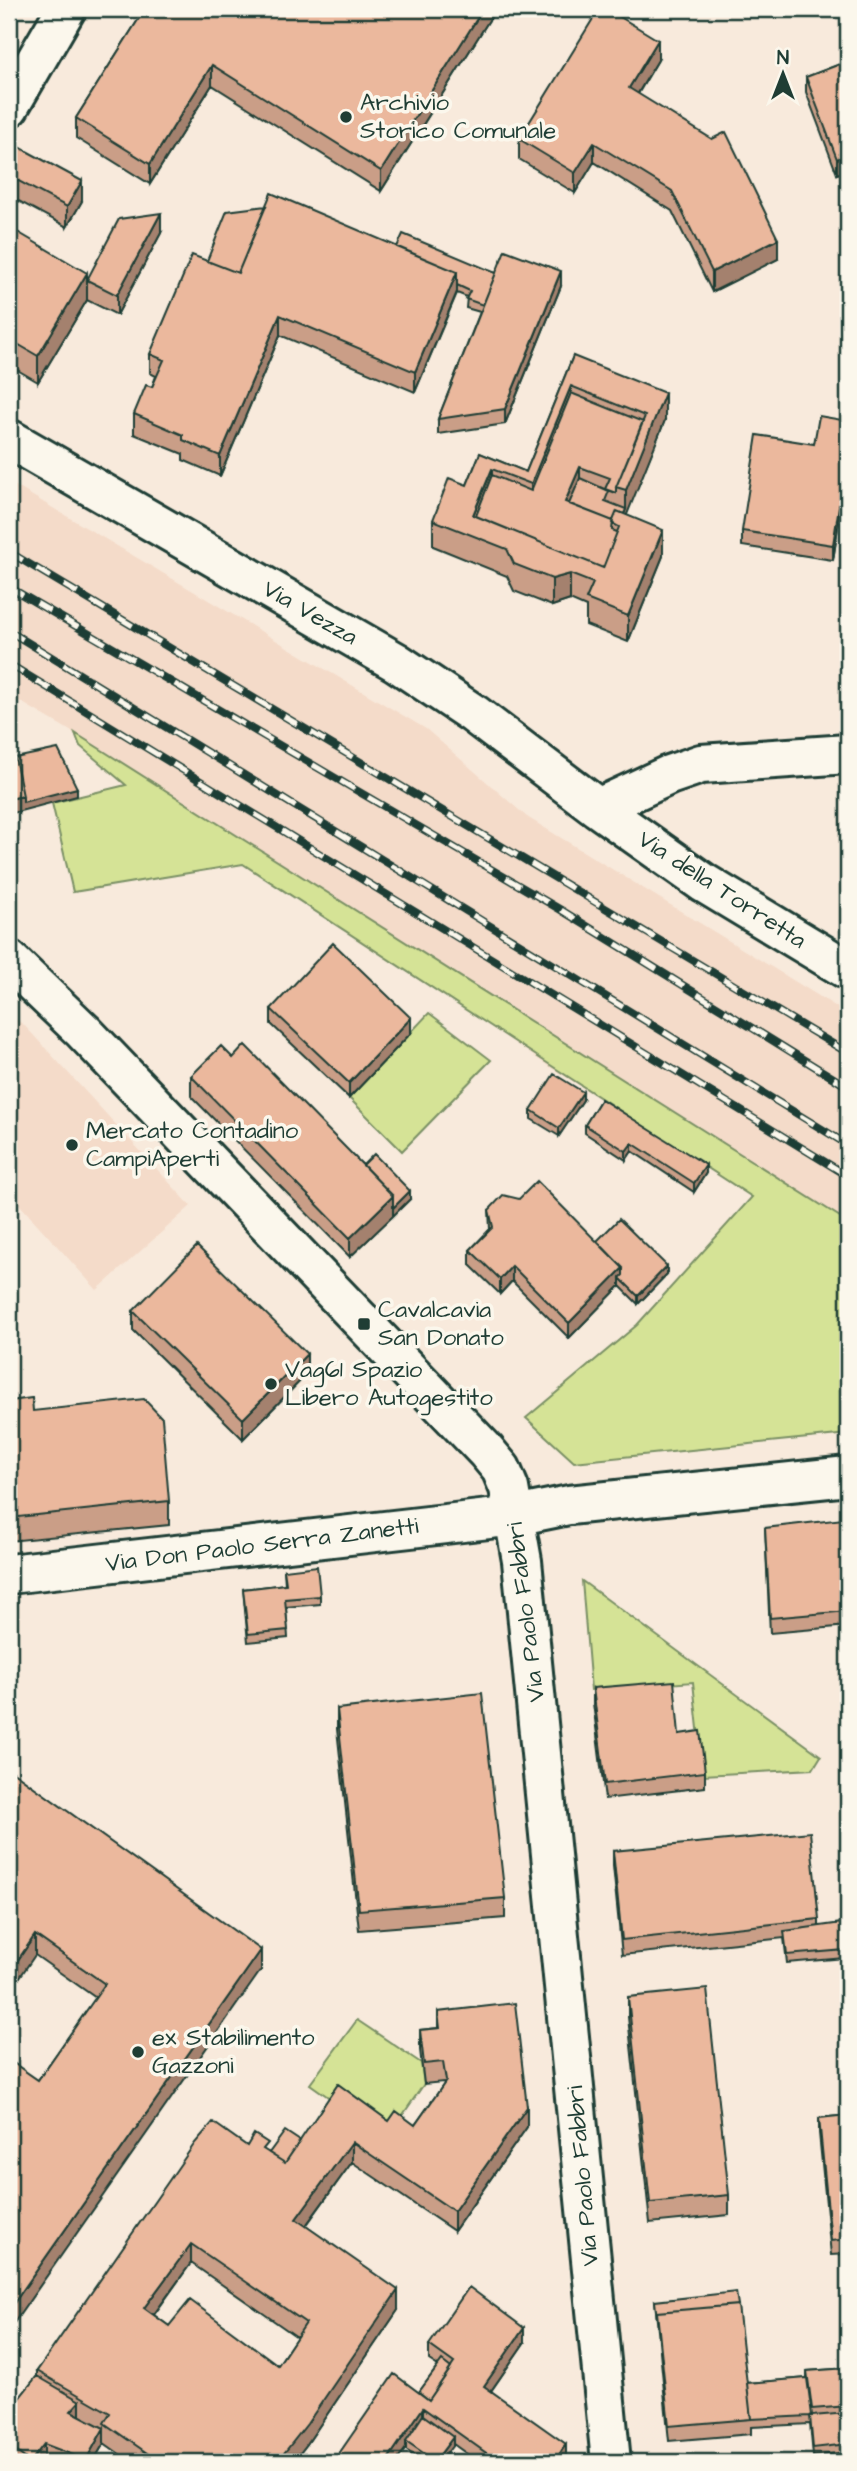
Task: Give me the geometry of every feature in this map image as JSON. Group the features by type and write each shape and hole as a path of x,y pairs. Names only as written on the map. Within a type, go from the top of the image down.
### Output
{"street":[{"path":"9,107 66,9"},
{"name":"Via Vezza","path":"9,439 396,662 474,714 598,808"},
{"path":"598,808 669,775 702,764 848,754"},
{"name":"Via della Torretta","path":"598,808 704,883 848,970"},
{"name":"Via Paolo Fabbri","path":"9,960 83,1031 501,1469 515,1516 559,1923 611,2462"},
{"name":"Via Don Paolo Serra Zanetti","path":"9,1574 515,1516 569,1505 848,1476"}],"shaded area":[{"path":"9,482 426,729 527,817 848,1014 848,1256 547,1065 80,746 74,733 9,695"},
{"name":"Mercato Contadino CampiAperti","path":"9,1014 24,1025 191,1206 97,1290 9,1193"}],"green space":[{"path":"75,733 848,1222 848,1434 574,1462 526,1418 637,1325 752,1197 243,864 73,892 52,803 126,785 80,746"},
{"path":"429,1013 491,1060 402,1151 349,1098"},
{"path":"582,1581 821,1756 813,1769 703,1775 693,1682 591,1690"},
{"path":"357,2020 421,2063 424,2084 393,2129 338,2104 310,2084"}],"building":[{"name":"Archivio Storico Comunale","path":"145,9 483,9 381,171 212,65 150,164 76,118"},
{"path":"599,9 607,9 658,40 629,88 712,139 726,132 778,239 712,272 672,191 594,143 575,173 519,139"},
{"path":"848,61 848,155 837,159 806,77"},
{"path":"10,142 82,181 67,207 9,176"},
{"path":"271,193 457,272 415,372 280,315 220,456 183,440 183,435 134,414 146,385 152,387 164,360 150,354 192,255 238,273"},
{"path":"266,206 238,273 207,261 227,211"},
{"path":"161,213 117,295 87,280 119,219"},
{"path":"9,227 87,273 38,356 9,339"},
{"path":"403,234 496,273 483,305 466,299 470,291 457,285 457,272 397,247"},
{"path":"505,250 561,271 505,409 438,419"},
{"path":"573,356 665,393 626,490 616,487 645,416 571,386 531,484 492,469 473,515 603,568 619,527 612,523 617,511 663,530 628,616 586,599 593,583 570,574 552,579 514,564 507,549 433,520 449,478 467,485 480,453 526,472"},
{"path":"571,393 643,422 616,487 616,493 605,489 610,478 580,467 565,502 613,521 612,530 617,532 603,568 476,516 492,475 531,491"},
{"path":"819,416 848,421 848,481 843,480 833,545 742,531 757,435 814,444"},
{"path":"580,478 609,491 605,501 626,509 624,514 617,511 613,521 569,504"},
{"path":"9,729 23,796 9,799"},
{"path":"58,749 77,788 23,802 15,758"},
{"path":"333,943 411,1018 349,1083 271,1009"},
{"path":"245,1045 393,1196 350,1238 191,1076 221,1046 233,1058"},
{"path":"554,1074 583,1092 559,1128 531,1110"},
{"path":"601,1099 706,1165 694,1183 632,1143 626,1151 585,1125"},
{"path":"374,1154 410,1191 393,1208 393,1196 363,1165"},
{"path":"537,1181 623,1268 569,1323 512,1266 500,1279 470,1250 493,1227 489,1210 503,1195 519,1199"},
{"path":"619,1219 667,1266 638,1296 620,1278 623,1268 597,1241"},
{"path":"197,1246 307,1354 243,1419 133,1311"},
{"path":"9,1394 10,1401 32,1398 33,1411 144,1399 162,1418 169,1501 9,1518"},
{"path":"843,1519 848,1564 848,1611 770,1618 765,1528"},
{"path":"317,1566 320,1596 285,1599 288,1630 248,1634 243,1589 286,1584 284,1570"},
{"path":"674,1681 679,1734 700,1731 705,1772 605,1784 593,1688"},
{"path":"482,1693 505,1898 359,1910 337,1709"},
{"name":"ex Stabilimento Gazzoni","path":"9,1769 261,1950 9,2310 9,2060 38,2080 105,1984 35,1935 9,1973"},
{"path":"810,1832 819,1919 622,1940 613,1851"},
{"path":"842,1923 845,1950 787,1955 784,1931"},
{"path":"707,1989 729,2195 650,2203 628,1997"},
{"path":"515,2003 527,2107 454,2211 352,2142 296,2219 398,2290 307,2424 277,2462 160,2462 104,2423 110,2413 37,2371 195,2143 213,2122 247,2146 254,2134 268,2143 263,2149 285,2163 338,2084 389,2121 396,2111 415,2125 446,2081 443,2062 424,2064 420,2030 440,2028 438,2012","holes":["191,2244 306,2323 278,2365 190,2300 169,2326 144,2308"]},
{"path":"848,2115 848,2239 831,2241 819,2118"},
{"path":"285,2131 300,2141 285,2163 269,2153"},
{"path":"469,2287 524,2328 484,2386 566,2444 554,2462 499,2462 423,2408 386,2462 348,2462 338,2455 394,2374 429,2400 454,2363 429,2345"},
{"path":"736,2292 738,2305 657,2312 657,2319 655,2301"},
{"path":"738,2305 751,2419 669,2426 657,2312"},
{"path":"442,2361 451,2368 429,2400 419,2392"},
{"path":"848,2368 848,2406 812,2409 807,2371"},
{"path":"37,2376 80,2401 71,2411 104,2428 86,2460 44,2444 30,2462 9,2446 9,2411"},
{"path":"807,2378 812,2415 751,2419 747,2383"},
{"path":"848,2413 848,2444 813,2448 810,2416"},
{"path":"423,2415 453,2437 435,2461 406,2441"},
{"path":"824,2458 824,2462 788,2462"}],"railway":[{"path":"9,552 848,1053"},
{"path":"9,587 561,910 848,1087"},
{"path":"9,631 848,1145"},
{"path":"9,664 848,1176"}],"place":[{"name":"Archivio Storico Comunale","path":"346,117"},
{"name":"Mercato Contadino CampiAperti","path":"72,1145"},
{"name":"Cavalcavia San Donato","path":"364,1324"},
{"name":"Vag61 Spazio Libero Autogestito","path":"271,1384"},
{"name":"ex Stabilimento Gazzoni","path":"138,2052"}]}
